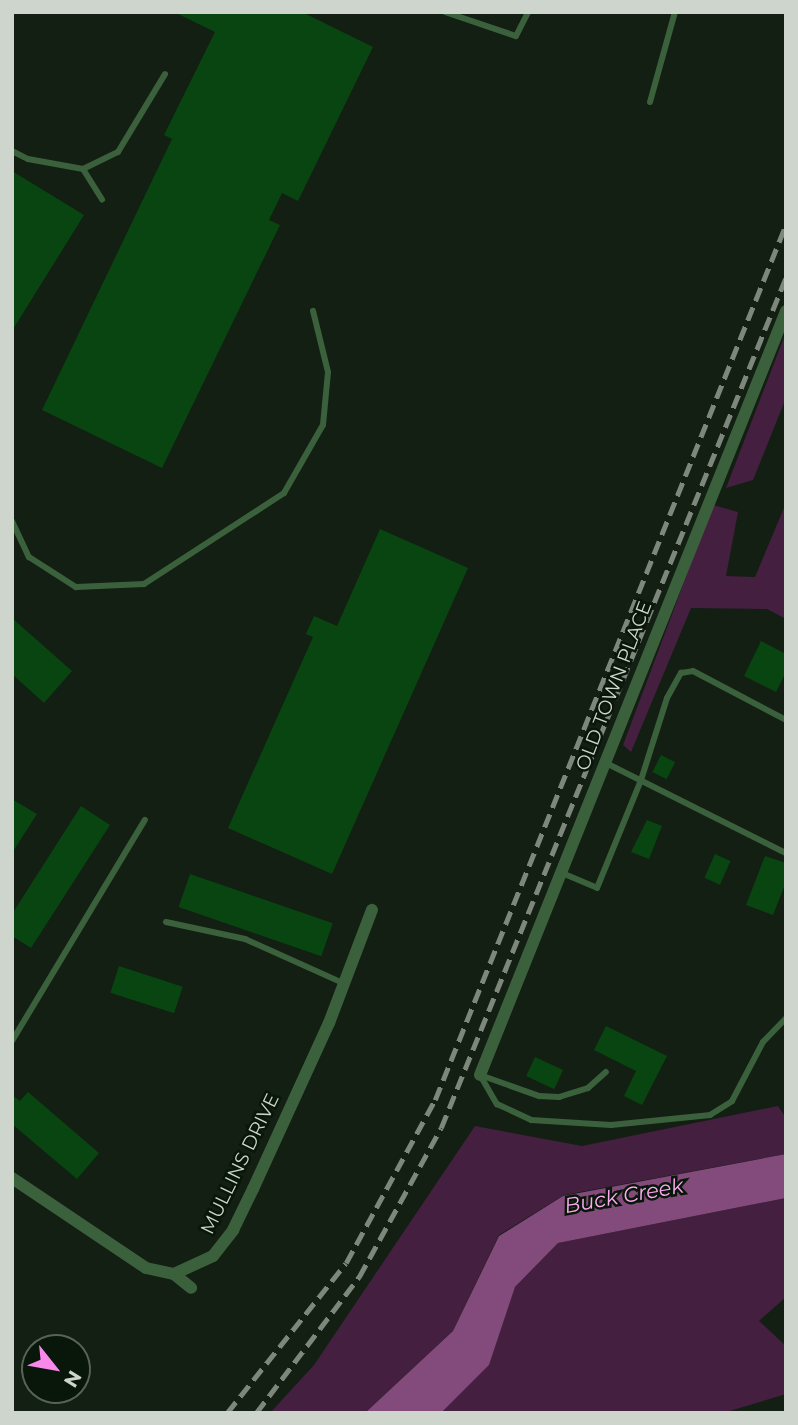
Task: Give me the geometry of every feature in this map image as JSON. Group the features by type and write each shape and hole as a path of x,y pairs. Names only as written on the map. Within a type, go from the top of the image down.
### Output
{"street":[{"name":"OLD TOWN PLACE","path":"480,1075 786,311"},
{"name":"MULLINS DRIVE","path":"174,1274 213,1256 233,1230 343,983 372,910"},
{"path":"12,1178 129,1259 174,1274 191,1288"}],"lane":[{"path":"445,12 516,36 528,12"},
{"path":"650,102 675,12"},
{"path":"12,152 28,159 83,169 118,152 164,74"},
{"path":"83,169 102,199"},
{"path":"12,521 30,557 76,587 144,584 284,494 323,425 328,372 313,311"},
{"path":"560,873 597,888 641,780 667,698 681,673 693,671 786,720"},
{"path":"605,762 786,853"},
{"path":"12,1041 145,820"},
{"path":"166,922 245,939 343,983"},
{"path":"480,1075 497,1104 531,1121 611,1125 710,1115 732,1101 763,1042 786,1018"},
{"path":"480,1075 539,1096 559,1097 588,1088 606,1072"}],"shaded area":[{"path":"786,332 786,398 753,480 726,488"},
{"path":"786,503 786,619 767,609 691,608 631,752 623,745 713,505 738,512 726,576 755,577"},
{"path":"778,1106 786,1118 786,1154 564,1195 499,1235 453,1331 365,1413 270,1413 314,1365 475,1126 582,1146"},
{"path":"786,1198 786,1297 759,1321 786,1346 786,1394 723,1413 441,1413 489,1365 515,1287 558,1243"}],"water":[{"name":"Buck Creek","path":"786,1154 786,1198 558,1243 515,1287 489,1365 441,1413 365,1413 453,1331 499,1236 563,1196"}],"building":[{"path":"174,12 302,12 373,47 298,201 282,193 269,220 280,225 162,468 42,410 172,139 164,135 215,32"},
{"path":"12,171 84,215 12,331"},
{"path":"380,529 468,568 332,874 228,828 313,637 306,634 314,616 337,626"},
{"path":"12,618 72,671 44,703 12,674"},
{"path":"761,641 786,654 786,672 776,692 744,676"},
{"path":"661,755 675,762 667,779 652,772"},
{"path":"12,799 37,814 12,853"},
{"path":"81,806 110,825 31,948 12,936 12,914"},
{"path":"647,820 662,826 649,859 631,852"},
{"path":"715,854 731,861 720,885 704,878"},
{"path":"765,856 786,863 786,882 773,915 746,905"},
{"path":"190,874 333,923 321,956 179,907"},
{"path":"119,966 183,987 174,1013 110,993"},
{"path":"606,1026 667,1056 642,1105 624,1096 636,1071 594,1050"},
{"path":"535,1057 563,1070 554,1089 526,1076"},
{"path":"28,1092 99,1153 77,1179 12,1124 12,1095 20,1101"}],"railway":[{"path":"227,1413 346,1263 435,1100 786,224"},
{"path":"256,1413 359,1277 441,1128 786,277"}]}
